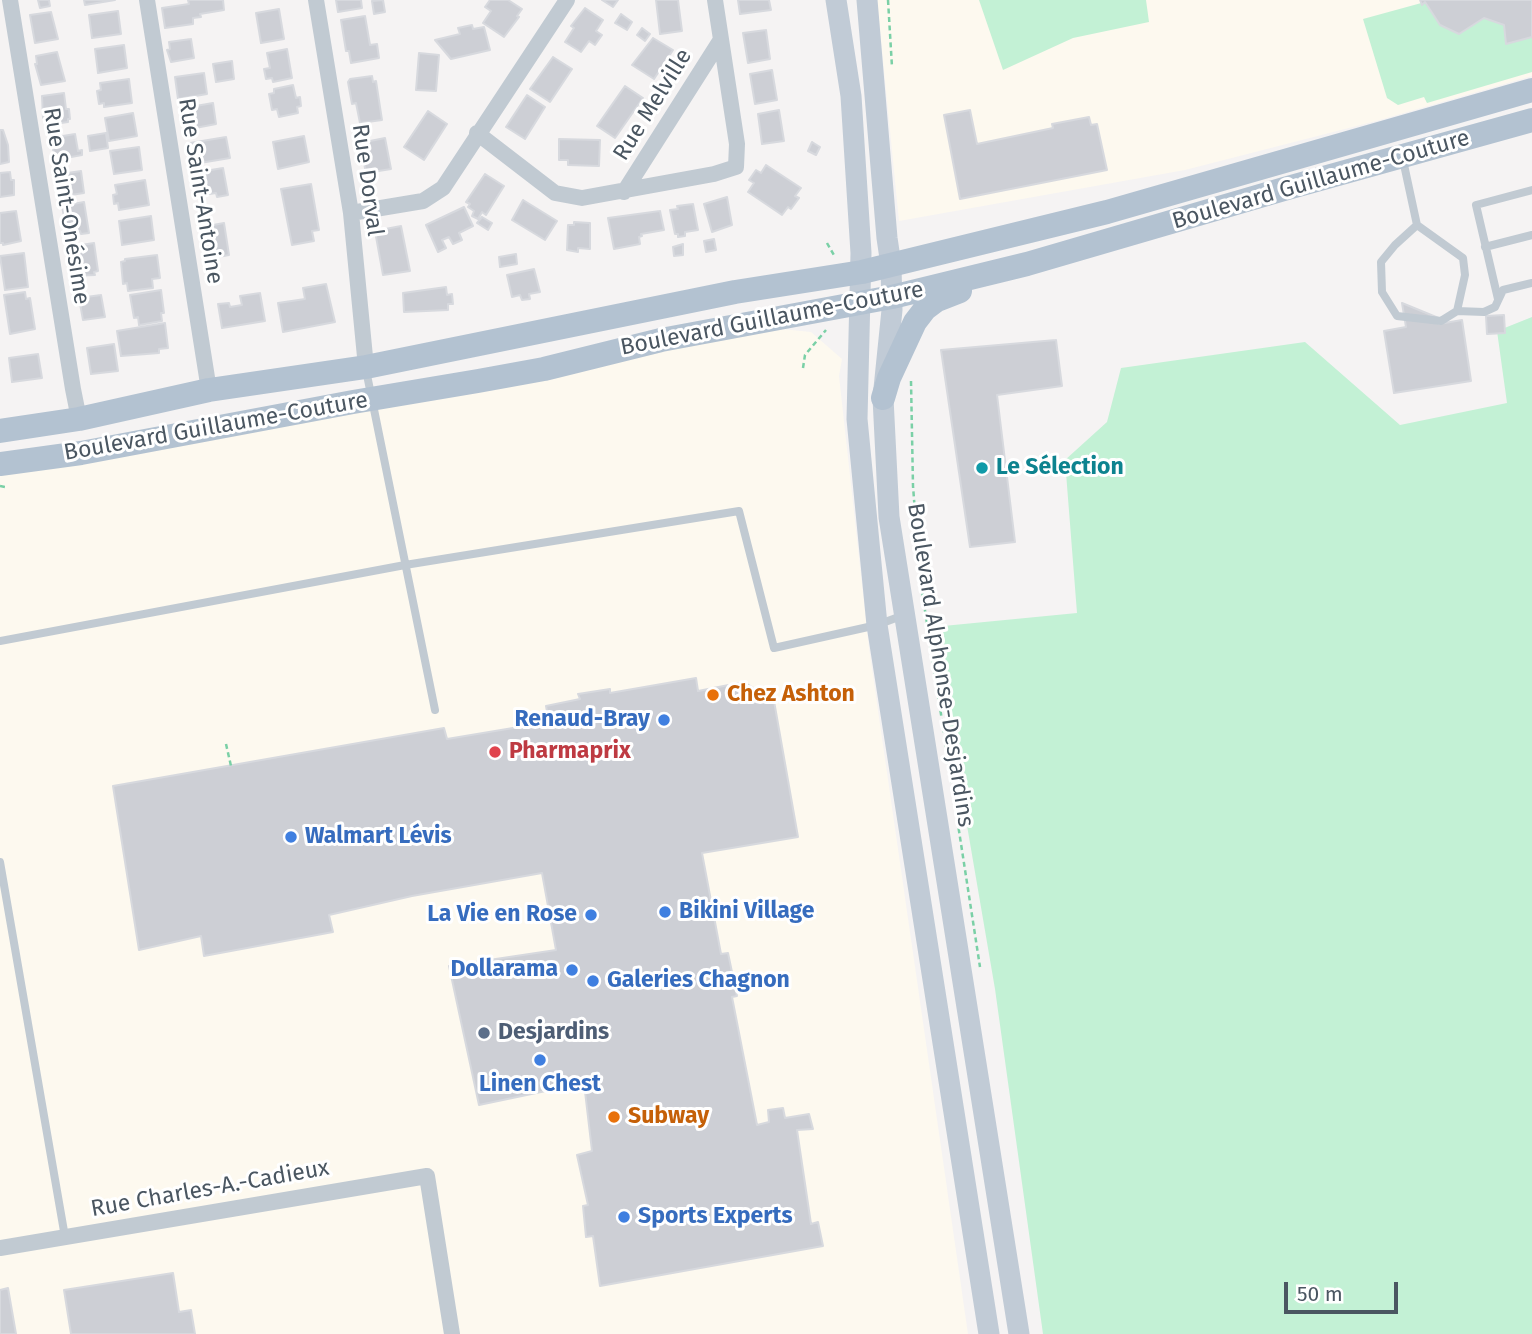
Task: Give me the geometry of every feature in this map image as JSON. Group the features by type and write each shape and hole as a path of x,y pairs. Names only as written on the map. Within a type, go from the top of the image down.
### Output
{"main road":[{"path":"836,0 851,96 862,272 857,419 877,625 989,1334"},
{"name":"Boulevard Alphonse-Desjardins","path":"867,0 891,265 892,297 883,398 889,517 1019,1334"},
{"name":"Boulevard Guillaume-Couture","path":"0,430 79,419 209,390 366,367 735,292 862,272 1107,212 1532,90"},
{"name":"Boulevard Guillaume-Couture","path":"2,479 81,453 371,398 544,369 661,340 892,297 1027,264 1532,120"},
{"path":"883,398 904,343 925,309 937,300 1027,264"}],"street":[{"name":"Rue Saint-Onésime","path":"10,0 79,419"},
{"name":"Rue Saint-Antoine","path":"147,0 209,390"},
{"name":"Rue Dorval","path":"316,0 351,213 366,367"},
{"path":"351,213 423,201 443,188 566,0"},
{"name":"Rue Melville","path":"477,134 555,193 582,198 714,174 736,167 737,144 715,0"},
{"name":"Rue Melville","path":"624,192 720,41"},
{"name":"Rue Charles-A.-Cadieux","path":"0,1248 427,1176 452,1334"}],"lane":[{"path":"1402,158 1417,225 1463,258 1465,275 1457,311"},
{"path":"1498,299 1476,205 1532,190"},
{"path":"1417,225 1381,262 1382,292 1397,316 1441,321 1457,311 1484,313 1495,307 1503,290 1532,283"},
{"path":"1485,247 1532,235"},
{"path":"366,367 435,710"},
{"path":"0,641 405,565 739,511 774,648 877,625 904,615"},
{"path":"0,862 65,1237"}],"path":[{"path":"827,243 836,260"},
{"path":"803,368 805,355 831,325"},
{"path":"911,378 913,486 920,578 980,967"},
{"path":"226,744 231,766"}],"shaded area":[{"path":"877,0 1532,0 1532,76 1376,121 1185,170 899,221"},
{"path":"771,328 811,332 842,359 839,376 869,648 968,1334 0,1334 0,475"}],"green space":[{"path":"979,0 1146,0 1149,22 1073,38 1003,70"},
{"path":"1425,2 1440,25 1459,34 1484,18 1504,25 1506,44 1532,37 1532,72 1427,103 1424,97 1398,105 1387,98 1363,19"},
{"path":"1532,317 1532,1334 1043,1334 995,989 933,627 1077,613 1065,460 1107,422 1121,368 1305,342 1400,425 1507,403 1497,331"}],"building":[{"path":"38,0 49,0 50,6 40,8"},
{"path":"84,0 115,0 85,5"},
{"path":"188,0 223,0 224,10 200,14 201,17 193,18 193,24 165,28 162,8 189,4"},
{"path":"336,0 361,0 362,8 338,12"},
{"path":"383,0 385,12 374,14 372,1"},
{"path":"490,0 508,0 522,9 504,37 483,23 491,11 485,7"},
{"path":"602,0 618,0 613,7"},
{"path":"656,0 678,0 682,31 660,34"},
{"path":"738,0 769,0 771,10 740,14"},
{"path":"1420,0 1532,0 1532,37 1506,44 1504,25 1484,18 1459,34 1440,25 1425,2 1422,5"},
{"path":"585,8 603,20 596,31 602,35 595,45 589,41 581,52 565,42 574,28 571,26"},
{"path":"279,9 284,39 261,43 256,13"},
{"path":"118,11 121,34 92,38 89,15"},
{"path":"51,12 58,39 35,43 30,15"},
{"path":"621,14 632,22 627,30 615,23"},
{"path":"365,16 370,45 377,44 379,58 351,63 349,51 346,51 341,20"},
{"path":"472,25 473,29 484,27 490,50 451,59 435,40 460,34 458,28"},
{"path":"642,28 650,34 645,41 637,35"},
{"path":"766,30 770,59 748,63 743,33"},
{"path":"653,38 673,50 654,79 632,65"},
{"path":"191,39 194,58 171,62 167,50 170,49 169,42"},
{"path":"124,45 127,68 98,73 95,49"},
{"path":"287,49 292,78 273,82 272,78 266,79 264,69 270,68 267,53"},
{"path":"57,52 65,81 41,85 35,64 36,56"},
{"path":"419,53 439,55 436,91 416,90"},
{"path":"553,57 572,69 550,102 530,89"},
{"path":"232,61 234,79 216,82 213,64"},
{"path":"772,70 777,100 755,104 750,74"},
{"path":"204,73 207,94 178,99 175,77"},
{"path":"372,76 373,82 376,81 382,120 360,123 356,103 352,104 348,82 350,79"},
{"path":"129,79 132,103 104,107 104,103 99,104 97,91 101,90 100,83"},
{"path":"293,85 296,98 300,97 301,106 297,107 298,113 279,117 277,109 272,110 269,94 274,93 274,89"},
{"path":"625,86 643,98 615,138 597,126"},
{"path":"64,93 70,119 68,122 47,125 46,117 43,118 42,96"},
{"path":"527,95 545,107 525,139 506,127"},
{"path":"213,103 216,124 185,130 182,115 186,114 184,108"},
{"path":"779,110 784,141 762,144 758,114"},
{"path":"970,110 977,144 1053,128 1052,124 1089,117 1091,125 1097,124 1107,170 960,199 944,115"},
{"path":"428,111 447,124 424,160 404,147"},
{"path":"133,113 137,136 109,141 105,118"},
{"path":"0,130 3,130 8,145 9,162 0,164"},
{"path":"106,133 108,148 90,151 88,136"},
{"path":"75,134 78,151 82,150 82,155 55,160 51,138"},
{"path":"304,136 309,162 278,169 273,142"},
{"path":"226,137 230,158 194,164 190,143"},
{"path":"385,138 391,169 366,173 360,143"},
{"path":"559,139 600,140 599,166 568,165 568,160 559,160"},
{"path":"812,142 820,147 816,155 808,151"},
{"path":"139,147 142,170 114,174 110,151"},
{"path":"766,165 801,188 795,196 799,198 791,209 788,207 782,215 748,192 754,183 749,180 756,170 761,173"},
{"path":"223,168 228,195 217,197 216,193 196,196 193,173"},
{"path":"81,171 84,193 64,196 61,174"},
{"path":"10,172 11,180 14,180 14,195 0,197 0,173"},
{"path":"485,174 504,186 486,215 482,212 478,219 472,216 474,211 466,202"},
{"path":"145,180 149,205 119,210 118,203 114,204 113,195 117,194 115,185"},
{"path":"311,184 319,230 312,231 314,241 292,245 281,189"},
{"path":"727,197 732,225 712,232 704,204"},
{"path":"523,200 557,221 545,240 512,220"},
{"path":"84,202 89,233 67,233 62,206"},
{"path":"693,204 698,230 685,232 685,236 678,237 670,210 678,209 677,206"},
{"path":"464,207 473,226 459,233 462,240 453,244 449,237 442,240 446,248 438,252 426,225"},
{"path":"16,211 21,241 3,245 0,243 0,213"},
{"path":"660,211 664,230 641,234 640,244 614,249 608,218"},
{"path":"151,216 154,240 122,245 119,221"},
{"path":"482,217 492,223 488,230 477,223"},
{"path":"574,222 590,223 590,249 578,248 578,252 567,250 568,225 574,225"},
{"path":"224,223 229,255 213,258 212,250 207,251 202,227"},
{"path":"401,226 410,271 383,275 375,231"},
{"path":"714,239 716,250 706,252 704,241"},
{"path":"94,243 98,271 94,272 95,275 72,276 71,269 69,270 68,247"},
{"path":"683,244 683,255 674,256 673,247"},
{"path":"24,253 28,287 5,290 0,256"},
{"path":"516,254 517,264 500,267 499,257"},
{"path":"157,255 160,278 152,279 153,288 128,291 127,283 123,284 121,262 125,259"},
{"path":"534,269 540,292 529,294 530,299 522,300 520,295 512,297 507,275"},
{"path":"326,284 335,322 283,332 278,303 305,299 303,288"},
{"path":"446,287 447,295 452,294 453,304 448,304 448,310 404,312 403,293"},
{"path":"161,290 164,313 161,313 162,321 139,325 138,317 134,318 130,295"},
{"path":"25,292 26,299 30,298 35,329 10,334 4,295"},
{"path":"260,293 265,321 222,328 218,304 229,303 230,307 242,305 240,296"},
{"path":"101,295 105,317 83,320 79,298"},
{"path":"1402,303 1441,319 1439,324 1462,320 1471,381 1394,393 1384,331 1406,327"},
{"path":"1504,315 1505,333 1487,334 1486,316"},
{"path":"165,323 168,348 159,349 159,353 121,356 117,331"},
{"name":"Le Sélection","path":"1056,340 1062,386 997,395 1015,542 970,547 941,350"},
{"path":"114,344 118,371 91,374 87,348"},
{"path":"38,354 42,378 12,382 9,358"},
{"name":"Galeries Chagnon","path":"696,678 698,691 744,682 774,701 798,837 702,853 721,954 728,953 737,996 732,997 757,1125 769,1122 768,1110 783,1108 785,1118 809,1114 813,1129 797,1130 811,1224 818,1222 823,1246 600,1286 593,1236 586,1237 583,1206 588,1205 577,1155 592,1151 584,1083 479,1105 449,966 556,950 542,873 412,896 329,915 333,932 204,956 201,936 139,950 113,786 444,728 447,739 549,722 546,706 580,699 578,694 610,689 610,693"},
{"path":"173,1273 179,1312 191,1310 195,1334 71,1334 64,1290"},
{"path":"8,1288 16,1334 0,1334 0,1290"}],"place":[{"name":"Le Sélection","path":"982,468"},
{"name":"Chez Ashton","path":"713,695"},
{"name":"Renaud-Bray","path":"664,720"},
{"name":"Pharmaprix","path":"495,752"},
{"name":"Walmart Lévis","path":"291,837"},
{"name":"Bikini Village","path":"665,912"},
{"name":"La Vie en Rose","path":"591,915"},
{"name":"Dollarama","path":"572,970"},
{"name":"Galeries Chagnon","path":"593,981"},
{"name":"Desjardins","path":"484,1033"},
{"name":"Linen Chest","path":"540,1060"},
{"name":"Subway","path":"614,1117"},
{"name":"Sports Experts","path":"624,1217"}]}
